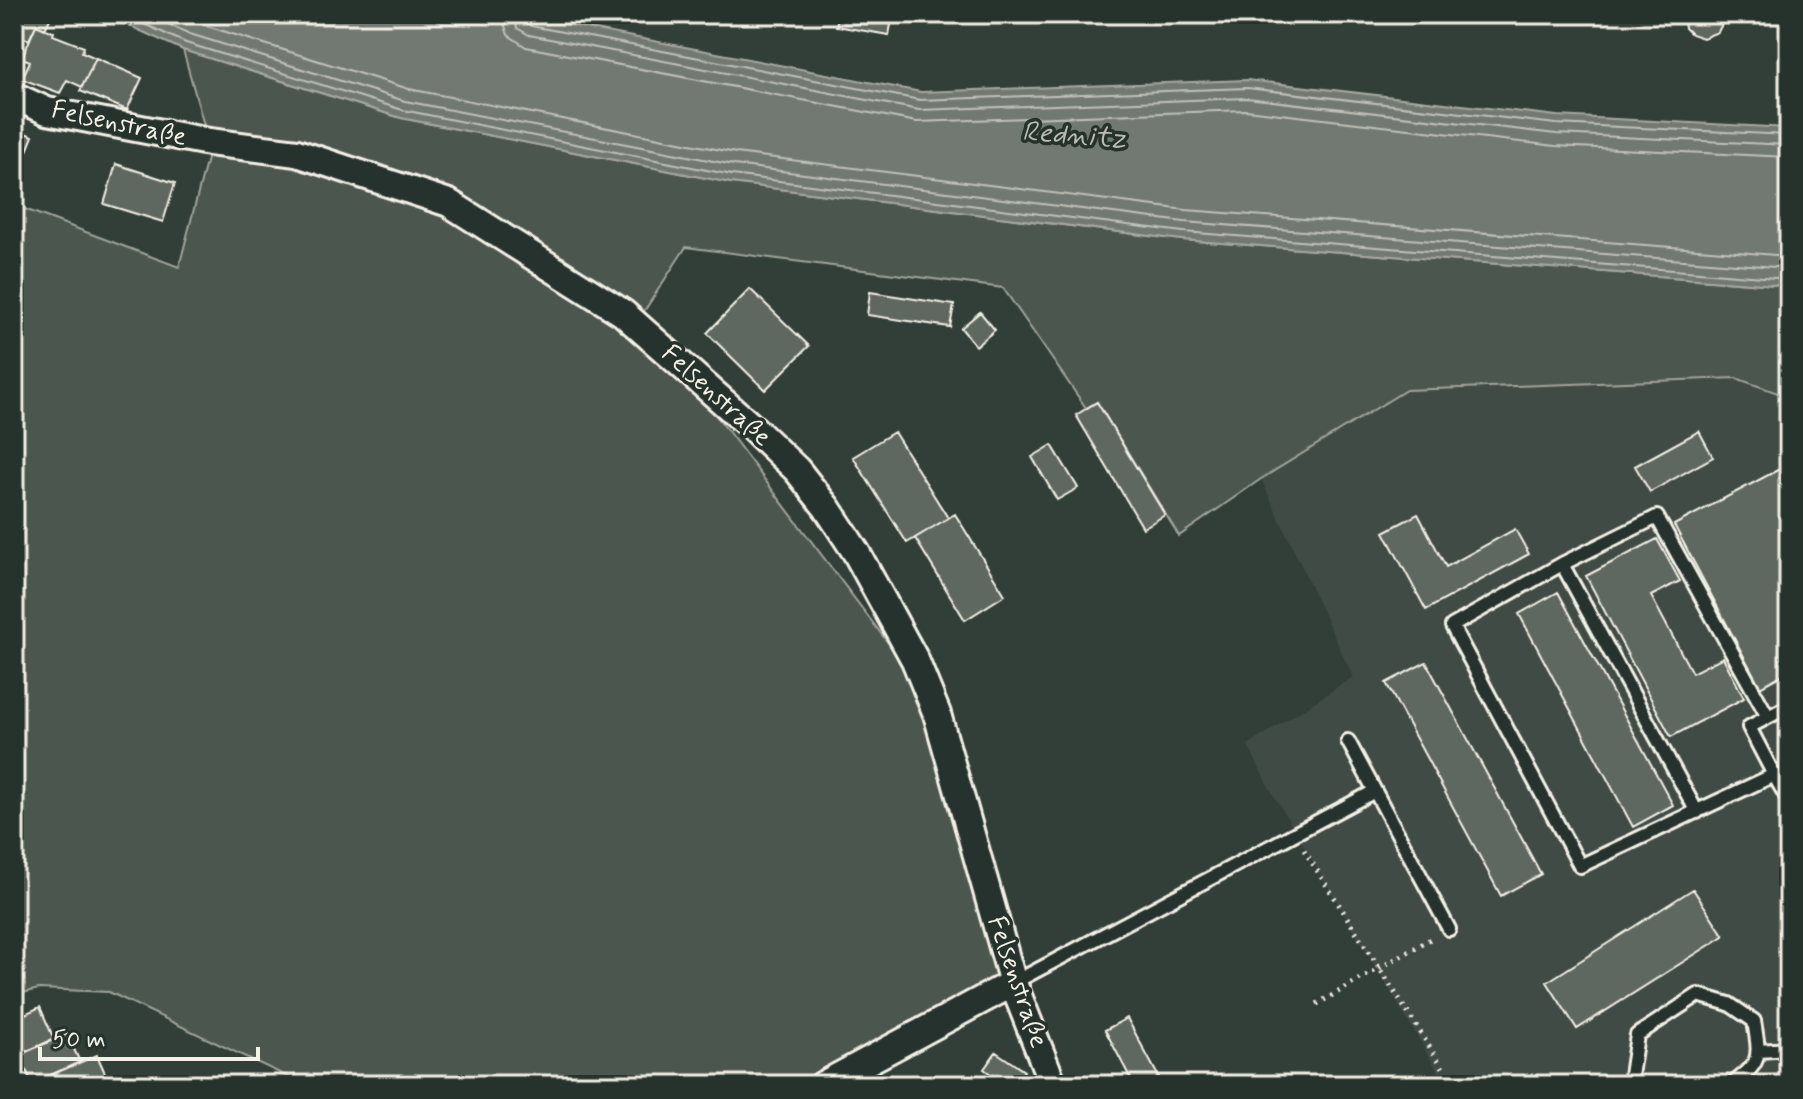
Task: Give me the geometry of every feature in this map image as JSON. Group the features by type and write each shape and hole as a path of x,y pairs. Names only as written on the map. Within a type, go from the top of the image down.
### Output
{"street":[{"name":"Felsenstraße","path":"14,96 47,111 209,142 297,153 449,203 623,313 755,430 797,470 827,508 856,552 915,660 937,714 1013,983 1053,1085"},
{"path":"823,1085 1013,983"}],"lane":[{"path":"1768,717 1657,517 1562,564 1452,626 1580,866 1774,775"},
{"path":"1562,564 1697,812"},
{"path":"1789,706 1749,727 1789,801"},
{"path":"1348,741 1449,929"},
{"path":"1013,983 1375,791"},
{"path":"1631,1085 1637,1035 1698,995 1729,1004 1754,1021 1759,1051 1753,1069 1731,1085"},
{"path":"1759,1051 1789,1049"}],"path":[{"path":"1294,834 1454,1085"},
{"path":"1317,1004 1449,929"}],"shaded area":[{"path":"183,50 401,118 731,183 1182,240 1789,286 1789,397 1736,378 1406,390 1261,479 1179,536 1097,402 1086,408 1003,288 686,247 641,316 910,672 999,982 803,1085 305,1085 109,992 39,989 14,995 14,205 179,267 210,147"},
{"path":"1736,378 1789,397 1789,1085 1777,1085 1772,1073 1754,1085 1446,1085 1267,784 1248,745 1353,677 1261,479 1406,390"}],"water":[{"name":"Rednitz","path":"103,14 512,14 921,92 1247,80 1557,116 1789,128 1789,286 1182,240 731,183 401,118 183,50"}],"building":[{"path":"14,14 52,15 45,29 36,25 29,40 14,34"},
{"path":"839,14 893,14 889,35 836,26"},
{"path":"1682,14 1725,14 1725,18 1718,32 1703,38 1685,28"},
{"path":"36,25 84,47 82,52 96,58 82,87 67,80 60,93 22,79 30,61 22,58"},
{"path":"96,58 142,78 127,110 80,91"},
{"path":"14,129 33,136 19,171 14,170"},
{"path":"116,164 175,183 163,222 104,204"},
{"path":"750,289 809,346 765,390 707,333"},
{"path":"870,292 954,305 950,327 867,315"},
{"path":"980,312 995,330 976,346 961,328"},
{"path":"1097,402 1165,515 1143,528 1076,415"},
{"path":"1699,431 1713,457 1650,492 1635,466"},
{"path":"894,432 948,518 907,543 853,457"},
{"path":"1052,445 1078,488 1057,500 1032,457"},
{"path":"1789,464 1789,671 1760,687 1674,525"},
{"path":"955,514 1005,595 965,620 915,538"},
{"path":"1418,514 1446,567 1515,529 1529,554 1426,610 1384,532"},
{"path":"1657,539 1680,581 1651,596 1692,673 1723,657 1744,698 1671,737 1586,576"},
{"path":"1558,592 1673,805 1633,827 1519,614"},
{"path":"1426,662 1541,874 1501,896 1386,683"},
{"path":"1693,889 1724,936 1577,1029 1547,982"},
{"path":"40,1007 54,1039 14,1057 14,1019"},
{"path":"1127,1018 1163,1085 1134,1085 1105,1030"},
{"path":"67,1034 80,1062 32,1083 19,1055"},
{"path":"996,1052 1024,1071 1014,1085 1006,1085 984,1069"},
{"path":"97,1055 109,1082 103,1085 47,1085 44,1078"}]}
